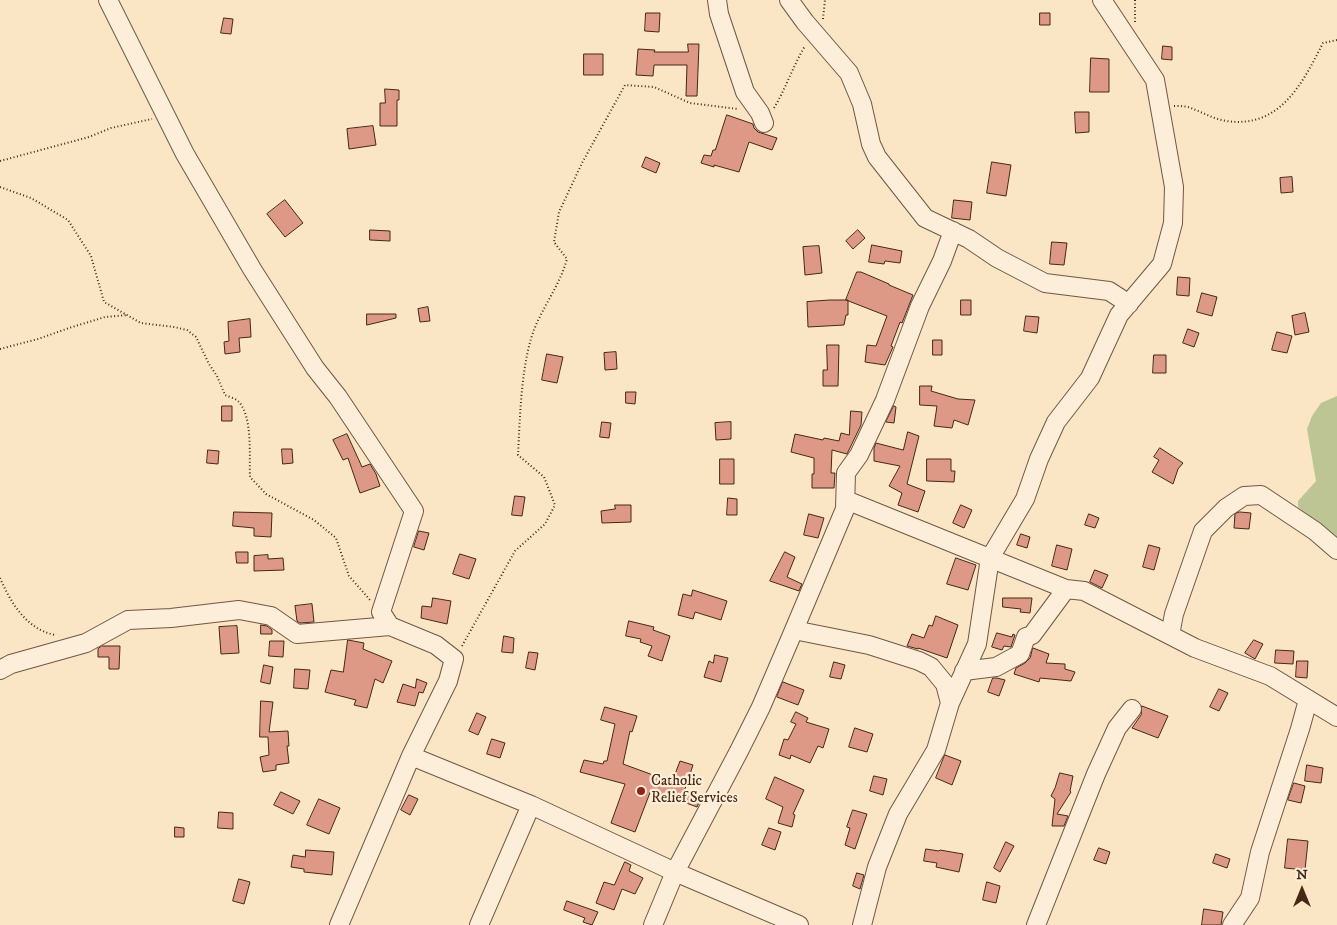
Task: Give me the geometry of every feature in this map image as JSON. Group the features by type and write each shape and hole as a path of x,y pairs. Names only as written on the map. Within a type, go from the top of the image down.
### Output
{"street":[{"path":"108,0 185,154 252,269 316,368 338,397 414,511 386,619"},
{"path":"717,0 719,14 746,92 762,118"},
{"path":"789,0 849,73 862,104 871,144 877,157 925,218 969,239 997,258 1045,283 1109,291 1129,304"},
{"path":"862,925 880,858 898,814 936,750 950,703 977,644 990,558 1025,499 1039,459 1056,422 1090,378 1119,315 1162,264 1173,223 1174,187 1155,80 1102,0"},
{"path":"653,925 675,872 761,707 845,509 846,473 859,455 886,400 920,306 942,261 953,231"},
{"path":"1170,635 1174,614 1203,531 1226,508 1244,496 1261,495 1315,531 1337,550"},
{"path":"846,500 1008,567 1066,589 1084,591 1195,648 1270,676 1337,717"},
{"path":"964,671 996,667 1020,654 1026,637 1032,635 1066,589"},
{"path":"0,670 11,664 86,643 128,620 171,618 239,610 271,616 298,634 386,619 436,645 454,659 448,681 411,756 339,925"},
{"path":"794,630 870,645 919,661 930,667 945,684 950,703"},
{"path":"1232,925 1250,898 1260,852 1308,700"},
{"path":"1036,925 1096,774 1117,728 1132,709"},
{"path":"411,756 532,805 675,872 799,925"},
{"path":"479,925 532,805"}],"path":[{"path":"454,659 515,551 545,524 555,505 544,477 518,455 521,408 528,357 536,327 562,277 567,259 554,242 559,212 582,163 625,85 654,87 690,103 762,118 779,100 796,61 823,18 825,0"},
{"path":"1160,105 1192,108 1210,117 1226,121 1260,119 1281,107 1302,83 1323,43 1337,40"},
{"path":"0,161 89,137 111,128 166,116"},
{"path":"0,187 31,198 68,220 91,256 104,302 141,323 187,330 196,337 225,395 237,400 244,410 248,426 250,477 266,494 314,520 336,538 349,576 386,619"},
{"path":"0,349 38,339 105,317 128,315"},
{"path":"0,578 10,600 30,624 48,634 57,636"}],"green space":[{"path":"1337,396 1337,542 1298,507 1298,501 1316,481 1307,429 1312,416 1321,403"}],"building":[{"path":"646,13 660,13 659,32 645,31"},
{"path":"1040,13 1050,13 1050,25 1040,25"},
{"path":"224,18 233,19 231,34 221,33"},
{"path":"688,44 699,44 697,96 686,96 687,65 654,65 653,76 636,75 638,49 655,50 654,52 688,52"},
{"path":"1163,46 1172,47 1172,60 1162,59"},
{"path":"584,54 603,54 603,75 584,75"},
{"path":"1091,58 1109,59 1109,92 1090,92"},
{"path":"385,89 399,90 397,126 380,126 380,103 385,103"},
{"path":"1075,112 1089,112 1089,132 1076,133"},
{"path":"727,115 753,124 758,132 777,138 772,150 749,142 739,172 701,163 704,155 711,156 713,150 715,150"},
{"path":"373,126 376,145 349,149 347,129"},
{"path":"646,157 660,163 656,173 642,167"},
{"path":"992,162 1011,165 1006,196 987,193"},
{"path":"1292,177 1293,192 1281,193 1280,178"},
{"path":"285,200 303,223 285,237 267,214"},
{"path":"954,200 972,202 970,220 952,218"},
{"path":"370,230 390,231 390,241 370,240"},
{"path":"858,230 865,238 853,249 846,241"},
{"path":"1052,242 1067,243 1064,265 1050,264"},
{"path":"872,245 902,251 900,263 885,261 884,264 869,262"},
{"path":"819,246 822,273 805,275 803,247"},
{"path":"857,272 861,272 913,295 902,323 900,322 891,346 893,347 885,365 865,362 867,345 876,346 887,316 846,300"},
{"path":"1178,277 1190,278 1189,296 1177,295"},
{"path":"1202,293 1217,297 1212,316 1197,312"},
{"path":"848,300 848,315 846,315 844,325 808,327 807,302"},
{"path":"961,300 971,300 971,315 961,315"},
{"path":"428,307 430,321 420,322 418,309"},
{"path":"1305,313 1309,332 1295,335 1292,316"},
{"path":"367,314 396,314 396,318 367,325"},
{"path":"1026,316 1039,317 1037,333 1024,331"},
{"path":"250,319 251,337 239,338 240,352 225,354 224,342 229,341 228,322"},
{"path":"1188,329 1199,333 1194,347 1183,343"},
{"path":"1277,332 1292,336 1287,353 1272,350"},
{"path":"933,340 942,340 942,355 933,355"},
{"path":"827,345 839,345 838,386 823,386 823,370 827,370"},
{"path":"616,352 617,369 605,370 604,353"},
{"path":"547,354 563,357 557,383 542,380"},
{"path":"1154,355 1166,355 1166,373 1153,373"},
{"path":"920,386 932,386 931,391 958,399 975,400 968,425 954,420 952,428 934,426 937,406 920,405"},
{"path":"626,392 636,392 635,404 626,403"},
{"path":"222,406 232,406 232,421 222,421"},
{"path":"894,406 896,407 894,423 886,422"},
{"path":"851,411 862,412 861,425 847,454 832,450 831,473 835,473 834,488 812,488 814,458 791,452 795,434 823,440 824,438 839,441 841,433 849,435"},
{"path":"602,422 611,423 609,438 600,437"},
{"path":"731,422 731,439 716,440 715,423"},
{"path":"908,432 919,436 907,484 925,491 918,512 898,505 902,493 889,486 900,466 874,461 876,443 903,450"},
{"path":"347,434 362,467 370,464 380,486 360,493 348,458 343,460 333,440"},
{"path":"1160,448 1183,463 1178,469 1173,484 1152,472 1159,460 1154,457"},
{"path":"282,449 292,449 293,463 283,464"},
{"path":"208,450 219,451 218,464 207,463"},
{"path":"720,459 734,459 734,484 720,484"},
{"path":"927,459 951,459 951,471 955,471 954,482 927,481"},
{"path":"515,496 525,497 522,516 512,515"},
{"path":"728,498 737,499 737,515 727,515"},
{"path":"615,505 631,505 631,522 602,523 601,511 615,509"},
{"path":"961,505 972,510 964,528 953,523"},
{"path":"234,512 272,513 271,537 254,536 254,528 233,526"},
{"path":"1240,512 1251,513 1249,529 1234,528 1235,514"},
{"path":"809,514 824,518 818,538 804,535"},
{"path":"1089,514 1099,518 1095,528 1085,525"},
{"path":"419,531 429,533 424,550 414,547"},
{"path":"1021,534 1030,537 1027,548 1017,545"},
{"path":"1057,545 1072,549 1067,570 1052,566"},
{"path":"1149,545 1160,548 1154,570 1143,567"},
{"path":"236,552 248,552 248,563 237,563"},
{"path":"785,552 795,557 787,577 802,584 799,591 770,581"},
{"path":"460,554 476,559 469,579 453,574"},
{"path":"268,555 268,559 283,558 284,570 254,571 254,556"},
{"path":"956,558 976,565 968,590 947,584"},
{"path":"1095,570 1108,575 1102,588 1090,582"},
{"path":"693,590 727,601 721,620 695,612 693,619 678,615 683,594 691,596"},
{"path":"433,598 451,601 447,624 421,618 422,606 431,607"},
{"path":"1003,598 1032,598 1030,613 1020,612 1021,609 1003,607"},
{"path":"312,604 314,622 300,623 297,621 295,606"},
{"path":"936,616 958,625 947,658 907,646 912,634 924,638 929,625 932,626"},
{"path":"629,621 654,627 653,630 670,636 662,661 648,656 652,646 640,642 641,639 626,636"},
{"path":"261,625 267,626 272,630 272,634 261,634"},
{"path":"237,626 239,653 221,654 219,627"},
{"path":"997,633 1012,637 1013,634 1015,635 1011,647 1004,646 1002,650 992,647"},
{"path":"504,636 514,638 513,653 502,652"},
{"path":"348,640 364,643 363,649 392,661 383,683 375,679 367,708 354,705 356,700 325,692 331,670 343,672"},
{"path":"1254,640 1263,644 1255,659 1245,653"},
{"path":"270,641 284,641 283,657 269,656"},
{"path":"102,646 120,646 119,669 109,669 109,657 98,657 98,649"},
{"path":"1033,648 1049,654 1046,663 1065,664 1065,669 1075,672 1071,681 1040,678 1039,682 1014,674 1016,668 1030,658"},
{"path":"1276,650 1294,651 1293,664 1275,663"},
{"path":"529,652 538,653 535,670 526,668"},
{"path":"715,655 728,658 721,682 704,677 709,661 713,663"},
{"path":"1297,661 1308,661 1307,678 1296,677"},
{"path":"834,662 845,665 841,679 830,677"},
{"path":"264,665 273,667 270,684 261,682"},
{"path":"295,669 310,670 308,689 294,688"},
{"path":"993,678 1005,680 999,696 988,692"},
{"path":"417,679 427,683 423,693 419,692 415,706 397,702 403,684 415,688"},
{"path":"783,682 804,690 798,705 777,697"},
{"path":"1219,689 1228,693 1219,711 1210,707"},
{"path":"261,701 273,702 269,732 288,731 289,746 287,746 289,763 276,765 276,770 263,772 260,757 269,755 268,737 260,737"},
{"path":"1142,706 1168,716 1158,738 1132,728 1141,715"},
{"path":"605,707 637,716 632,732 630,731 623,764 672,782 680,761 693,765 684,792 701,798 697,807 651,790 635,832 611,823 625,784 580,772 584,760 603,764 604,761 607,761 615,724 601,720"},
{"path":"796,712 808,718 806,722 829,729 823,748 818,746 810,763 791,755 790,759 779,755 784,739 788,740 796,724 791,722"},
{"path":"477,713 486,717 478,735 469,731"},
{"path":"855,728 873,734 867,752 849,747"},
{"path":"492,739 505,743 500,758 487,754"},
{"path":"945,755 961,761 952,785 936,778"},
{"path":"1307,765 1323,768 1321,783 1305,781"},
{"path":"1060,773 1073,776 1071,792 1057,814 1068,816 1064,826 1052,826 1055,799 1051,796"},
{"path":"874,776 887,779 883,795 870,791"},
{"path":"775,777 804,790 793,814 795,815 792,827 778,823 783,807 766,799"},
{"path":"1294,783 1305,786 1301,803 1288,800"},
{"path":"281,792 300,801 293,814 274,805"},
{"path":"409,795 418,799 410,815 401,810"},
{"path":"319,799 340,808 329,834 307,825"},
{"path":"853,810 867,814 855,849 845,845 850,828 847,827"},
{"path":"219,812 233,813 233,829 218,828"},
{"path":"175,827 184,828 184,837 175,837"},
{"path":"769,828 781,832 775,850 762,845"},
{"path":"1288,839 1308,841 1305,870 1285,868"},
{"path":"1006,842 1014,846 1000,872 994,868"},
{"path":"1099,848 1110,852 1106,864 1094,860"},
{"path":"926,849 963,854 959,872 936,867 937,863 924,861"},
{"path":"306,850 334,852 332,875 304,872 304,869 291,867 293,855 305,857"},
{"path":"1216,854 1230,859 1227,868 1213,863"},
{"path":"625,862 631,865 629,871 643,878 635,894 622,889 614,910 596,903 604,882 614,885"},
{"path":"857,873 864,875 860,889 853,886"},
{"path":"239,879 250,882 244,904 233,901"},
{"path":"987,882 1000,886 996,903 983,900"},
{"path":"567,901 598,912 592,925 583,922 585,918 564,910"},
{"path":"1204,909 1223,912 1221,925 1202,925"}],"place":[{"name":"Catholic Relief Services","path":"641,791"}]}
